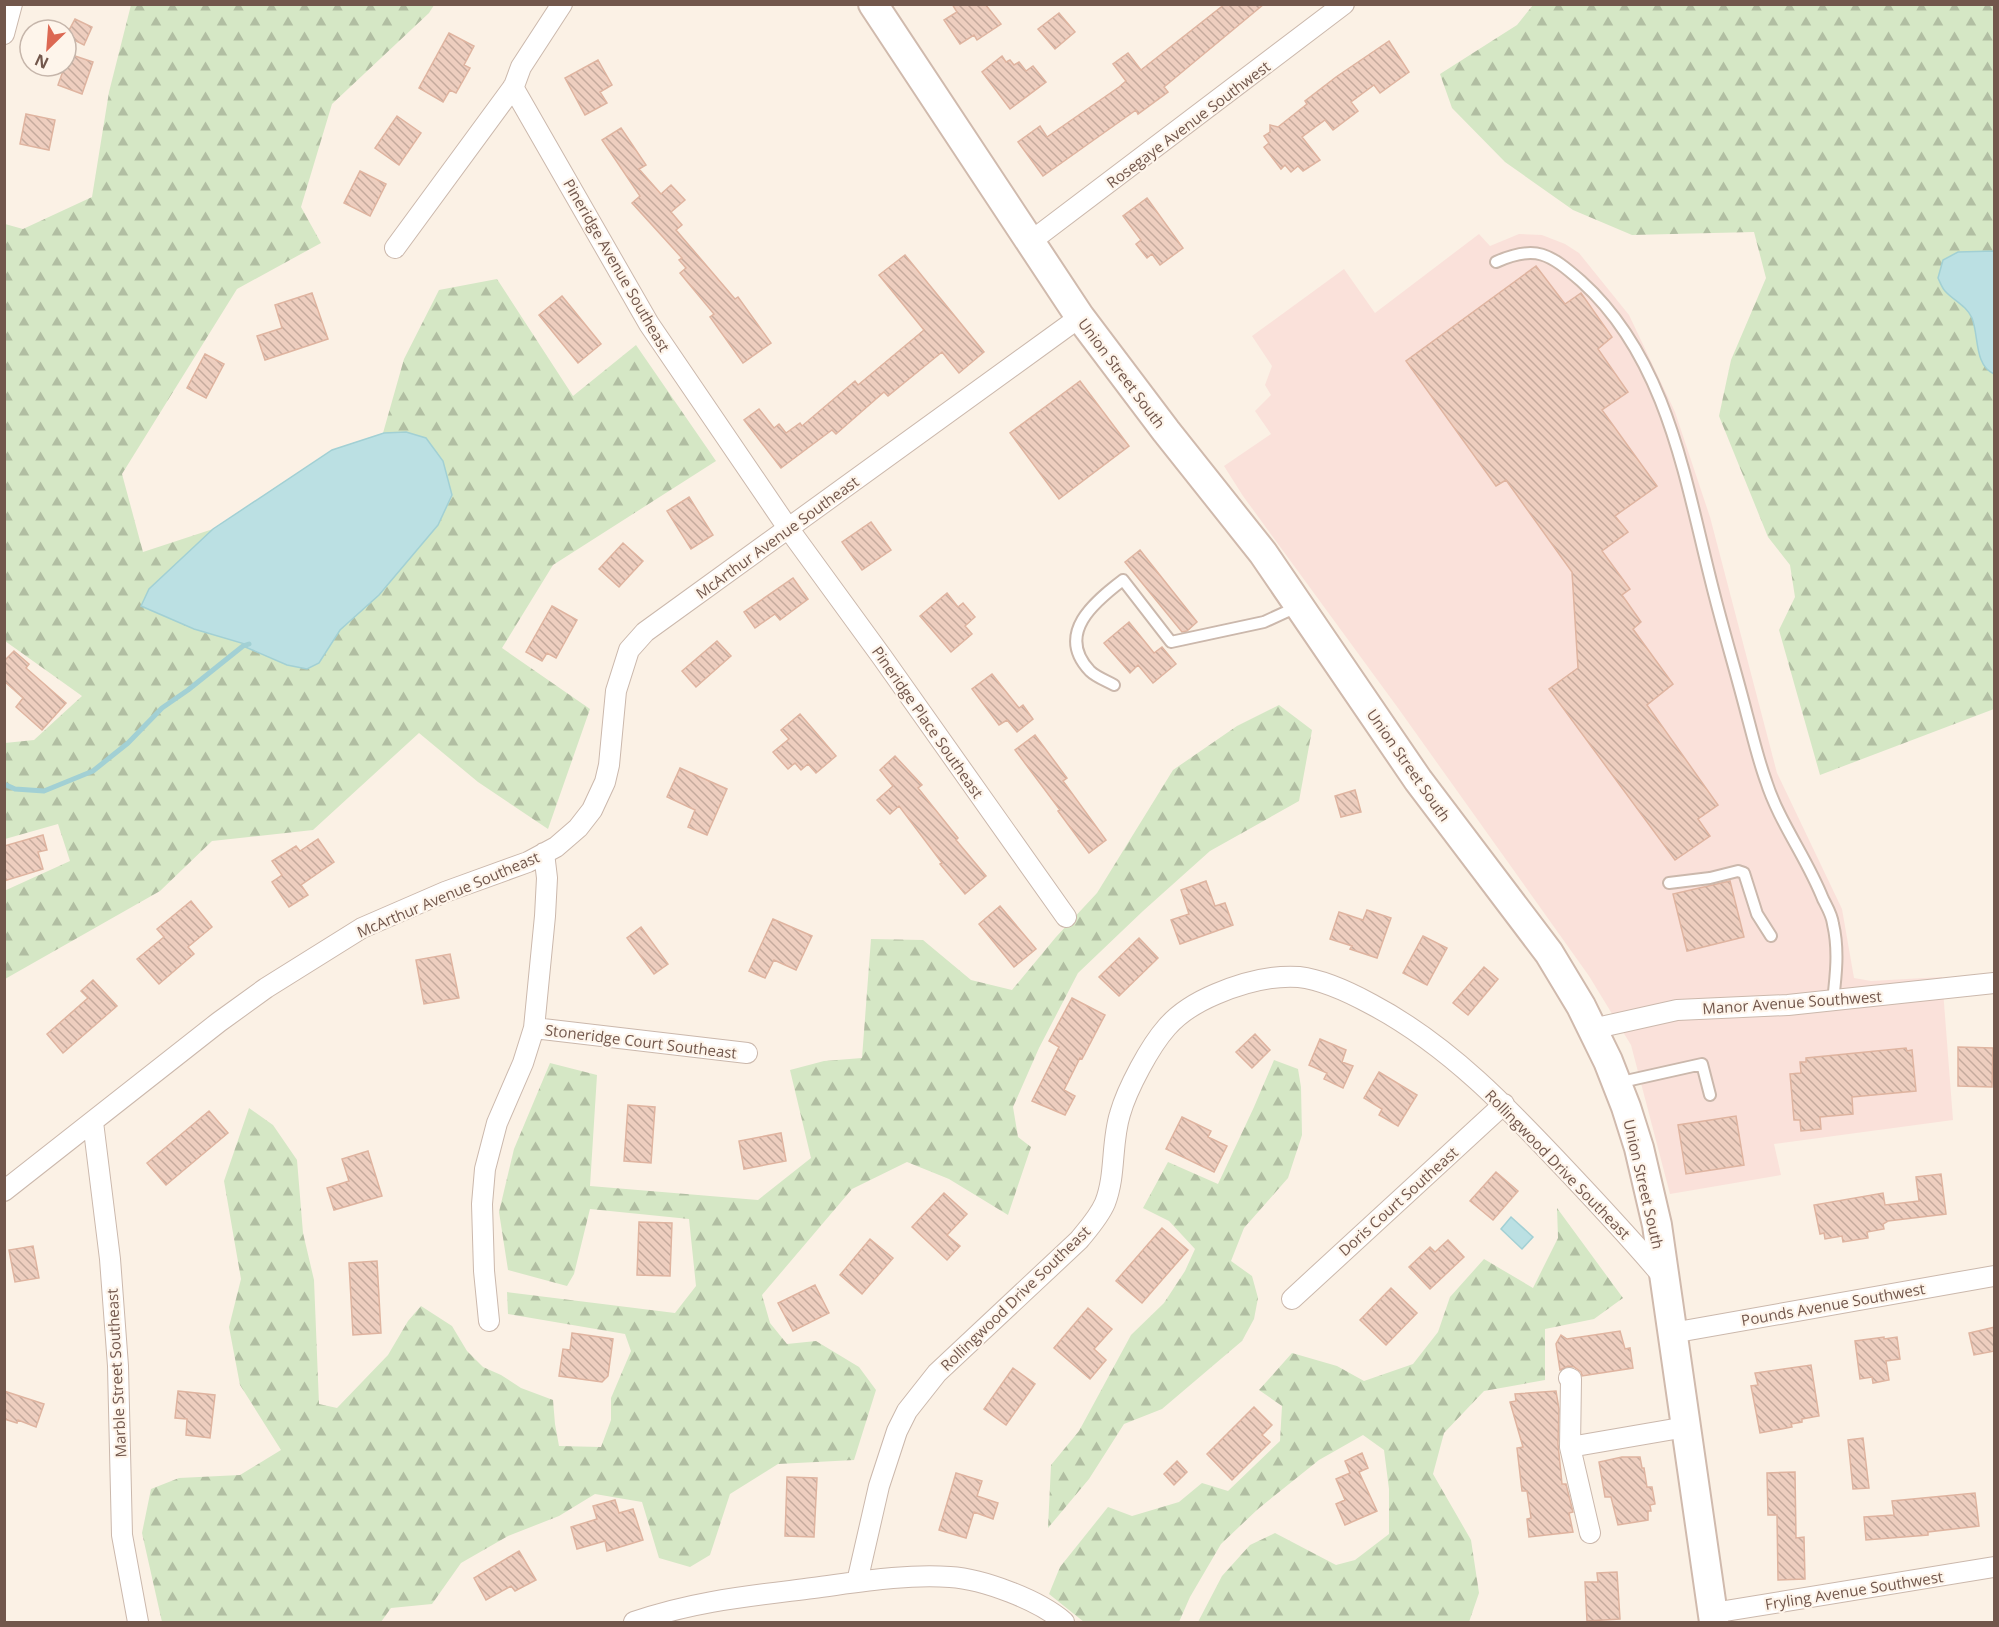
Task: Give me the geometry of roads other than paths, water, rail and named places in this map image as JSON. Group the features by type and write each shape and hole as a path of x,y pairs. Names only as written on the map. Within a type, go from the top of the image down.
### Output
{"main road":[{"name":"Union Street South","path":"880,7 1080,317 1166,431 1263,553 1418,780 1549,953 1581,1006 1616,1083 1639,1148 1657,1225 1714,1618"}],"street":[{"path":"4,34 12,4"},
{"path":"395,248 513,87 521,67 562,4"},
{"name":"Rosegaye Avenue Southwest","path":"1030,242 1344,4"},
{"name":"Pineridge Avenue Southeast","path":"513,87 649,324 788,528"},
{"name":"McArthur Avenue Southeast","path":"4,1191 219,1022 266,988 362,928 445,892 528,862 556,847 581,825 592,810 605,782 616,690 629,650 645,632 1080,317"},
{"name":"Pineridge Place Southeast","path":"788,528 1066,917"},
{"path":"489,1321 482,1215 485,1169 497,1123 523,1063 534,1028 546,897 547,878 544,854"},
{"name":"Rollingwood Drive Southeast","path":"857,1582 879,1486 897,1431 907,1411 937,1373 1079,1240 1095,1221 1105,1204 1110,1186 1119,1115 1155,1042 1185,1010 1231,987 1278,976 1301,977 1332,985 1358,996 1409,1026 1504,1104 1633,1241 1664,1278"},
{"name":"Manor Avenue Southwest","path":"1592,1029 1677,1010 1788,1005 1995,983"},
{"name":"Stoneridge Court Southeast","path":"534,1028 747,1053"},
{"name":"Doris Court Southeast","path":"1292,1299 1504,1104"},
{"name":"Marble Street Southeast","path":"93,1122 110,1259 118,1366 122,1535 138,1623"},
{"name":"Pounds Avenue Southwest","path":"1672,1333 1995,1276"},
{"path":"1569,1378 1571,1379 1570,1447 1590,1533"},
{"path":"1570,1447 1686,1427"},
{"name":"Fryling Avenue Southwest","path":"1714,1618 1995,1567"},
{"path":"634,1623 667,1610 704,1602 900,1577 951,1577 983,1582 1018,1595 1064,1623"}],"lane":[{"path":"1496,261 1514,254 1538,252 1560,262 1595,293 1620,325 1649,376 1674,437 1693,502 1714,595 1766,782 1816,881 1833,923 1836,970 1833,1001"},
{"path":"1114,685 1091,673 1079,656 1076,643 1081,623 1096,601 1123,580 1171,642 1264,622 1299,606"},
{"path":"1669,883 1710,878 1738,871 1744,873 1757,914 1771,936"},
{"path":"1616,1083 1702,1064 1710,1095"}],"water":[{"path":"1994,251 1994,374 1983,364 1980,357 1972,318 1963,306 1945,291 1938,278 1943,260 1958,252"},
{"path":"406,432 426,438 443,461 452,495 438,525 379,595 340,630 319,663 307,669 287,665 243,646 245,644 194,629 141,606 149,589 213,529 332,450 384,433"},
{"path":"1511,1217 1533,1237 1522,1249 1501,1229"}],"waterway":[{"path":"4,784 15,789 44,791 93,771 128,743 162,708 243,646 249,644"}]}
